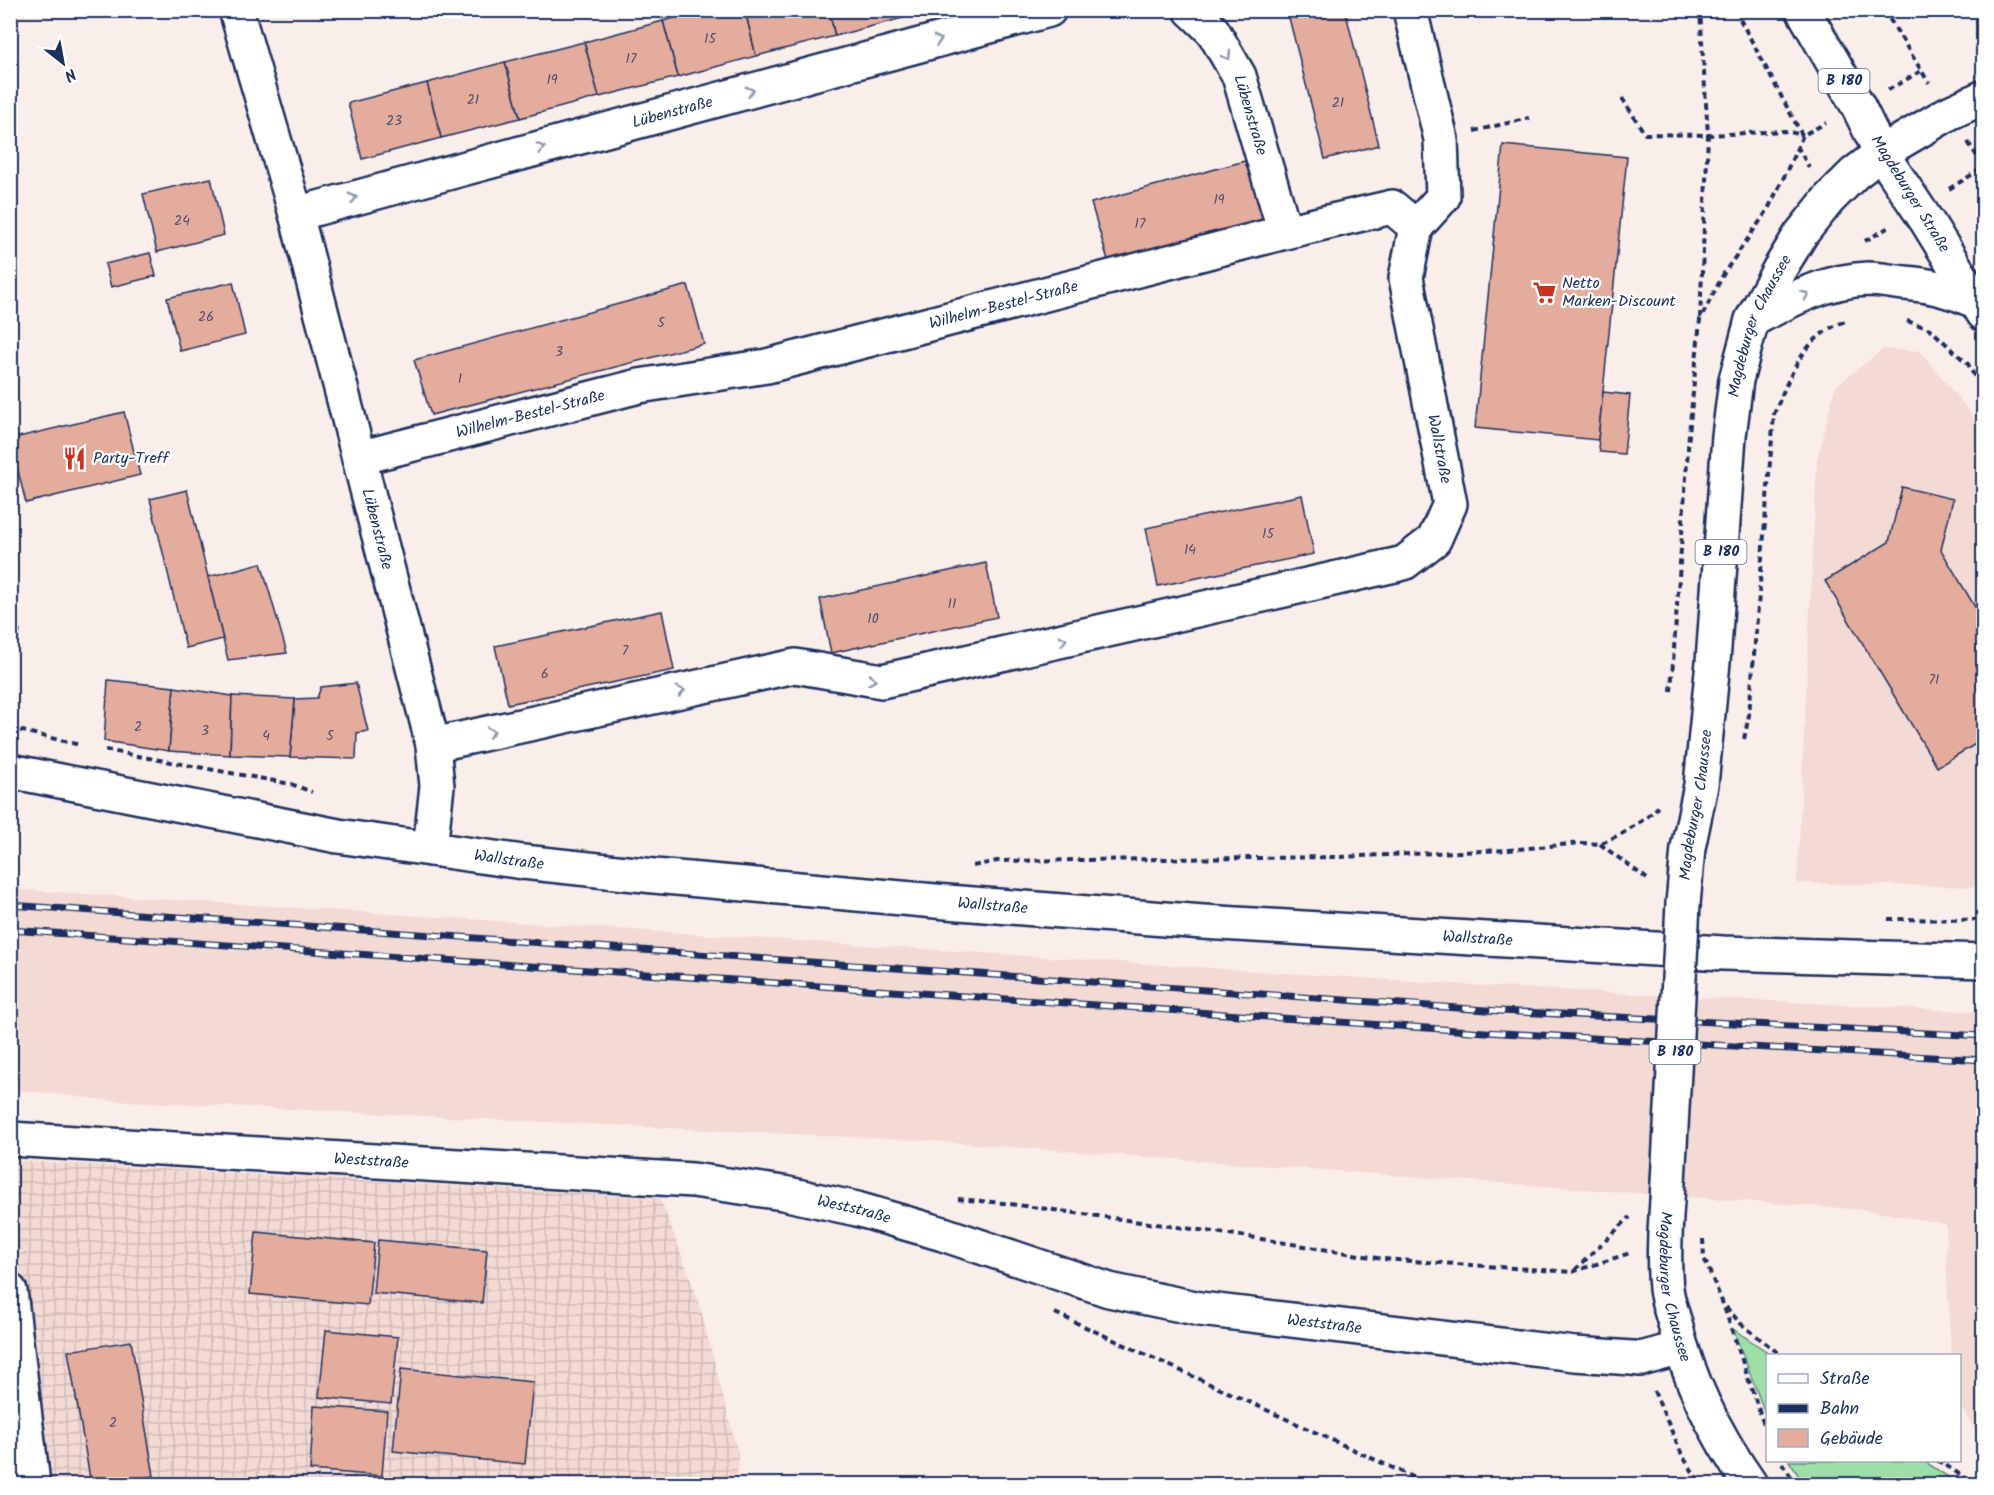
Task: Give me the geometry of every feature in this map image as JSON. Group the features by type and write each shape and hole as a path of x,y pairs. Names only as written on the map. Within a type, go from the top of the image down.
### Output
{"street":[{"name":"Lübenstraße","path":"236,10 296,214 433,745 437,786 430,849"},
{"name":"Lübenstraße","path":"296,214 1049,10"},
{"name":"Lübenstraße","path":"1191,10 1213,31 1239,76 1285,232"},
{"path":"1410,10 1441,139 1443,197 1416,227"},
{"name":"Magdeburger Straße","path":"1803,10 1858,106 1881,153 1928,223 1979,307"},
{"name":"Magdeburger Chaussee","path":"1750,1485 1734,1462 1688,1372 1666,1289 1665,1256 1683,904 1688,848 1701,785 1729,436 1736,380 1752,320 1801,234 1830,199 1854,174 1881,153 1948,113 1983,97"},
{"name":"Wilhelm-Bestel-Straße","path":"359,458 639,386 767,366 1285,232 1392,207 1416,227"},
{"name":"Wallstraße","path":"433,745 795,666 882,681 1404,563 1434,540 1450,504 1406,278 1416,227"},
{"path":"1752,320 1815,290 1869,279 1927,285 1954,291 1979,307"},
{"name":"Wallstraße","path":"10,771 338,836 523,862 654,876 947,903 1203,922 1723,953 1983,961"},
{"name":"Weststraße","path":"10,1139 693,1180 783,1193 857,1209 943,1234 1109,1290 1200,1309 1575,1354 1641,1359 1681,1348"},
{"path":"10,1291 33,1485"}],"path":[{"path":"1700,10 1708,135 1700,320"},
{"path":"1622,98 1645,134 1708,135 1785,131 1803,135 1735,10"},
{"path":"1884,10 1922,71"},
{"path":"1441,139 1529,118"},
{"path":"1742,749 1749,715 1774,414 1793,370 1813,340 1837,324 1856,318"},
{"path":"1896,318 1930,329 1968,364 1983,394"},
{"path":"10,728 86,747"},
{"path":"97,749 291,784 313,792"},
{"path":"967,868 997,861 1337,856 1508,850 1581,843 1600,844 1623,833 1663,803"},
{"path":"1600,844 1656,886"},
{"path":"1881,920 1983,920"},
{"path":"950,1198 1232,1234 1383,1259 1572,1272 1627,1252 1665,1256"},
{"path":"1572,1272 1631,1216"},
{"path":"1704,1258 1723,1304 1766,1434"},
{"path":"1723,1304 1740,1323 1779,1354"},
{"path":"1052,1311 1428,1485"},
{"path":"1641,1359 1683,1457 1701,1485"},
{"path":"1781,1462 1796,1485"},
{"path":"1939,1462 1975,1485"}],"shaded area":[{"path":"1883,349 1920,351 1969,411 1983,433 1983,887 1797,883 1817,460 1835,387"},
{"path":"10,889 1500,987 1983,1012 1983,1443 1961,1408 1961,1354 1951,1354 1946,1224 1865,1210 932,1141 105,1100 11,1089"},
{"path":"10,1160 660,1198 698,1299 738,1454 737,1484 11,1484"}],"green space":[{"path":"1733,1329 1770,1354 1766,1354 1766,1415"},
{"path":"1790,1462 1926,1462 1959,1484 1804,1484"}],"building":[{"path":"705,10 745,10 756,56 678,77 663,21"},
{"path":"745,10 829,10 835,36 756,56"},
{"path":"829,10 913,10 914,15 835,36"},
{"path":"913,10 933,10 914,15"},
{"path":"1287,10 1345,10 1379,145 1325,159"},
{"path":"663,21 678,77 599,97 584,42"},
{"path":"584,42 599,97 520,118 505,62"},
{"path":"505,62 520,118 441,138 427,83"},
{"path":"427,83 441,138 362,159 348,103"},
{"path":"1503,145 1627,157 1598,440 1475,428"},
{"path":"1245,161 1264,220 1108,260 1091,203"},
{"path":"211,178 224,235 157,252 143,194"},
{"path":"150,253 156,276 111,287 105,264"},
{"path":"233,282 245,335 180,351 167,298"},
{"path":"688,285 704,344 431,415 414,360"},
{"path":"1603,392 1630,395 1624,454 1600,452 1598,440"},
{"name":"Party-Treff","path":"124,412 140,475 26,503 10,439"},
{"path":"1902,487 1953,499 1941,550 1984,622 1984,739 1937,767 1825,581 1889,542"},
{"path":"187,490 223,639 186,648 150,499"},
{"path":"1302,495 1314,554 1158,586 1146,528"},
{"path":"261,563 287,653 228,660 208,577"},
{"path":"986,563 997,617 831,653 820,599"},
{"path":"662,611 674,670 508,704 495,646"},
{"path":"10,628 20,631 10,667"},
{"path":"108,680 174,687 169,751 104,741"},
{"path":"356,683 368,731 357,733 356,759 290,757 295,699 317,698 321,687"},
{"path":"174,687 232,696 230,755 169,751"},
{"path":"232,696 295,699 290,757 230,755"},
{"path":"256,1232 374,1243 368,1305 250,1294"},
{"path":"378,1240 487,1250 482,1303 373,1293"},
{"path":"326,1330 398,1337 391,1404 319,1397"},
{"path":"131,1341 154,1476 91,1484 68,1351"},
{"path":"401,1369 533,1382 525,1464 393,1451"},
{"path":"314,1406 387,1411 382,1476 310,1470"}],"railway":[{"path":"10,905 1500,1011 1984,1036"},
{"path":"10,930 1485,1032 1984,1060"}],"place":[{"name":"Netto Marken-Discount","path":"1544,292"},
{"name":"Party-Treff","path":"75,458"}]}
